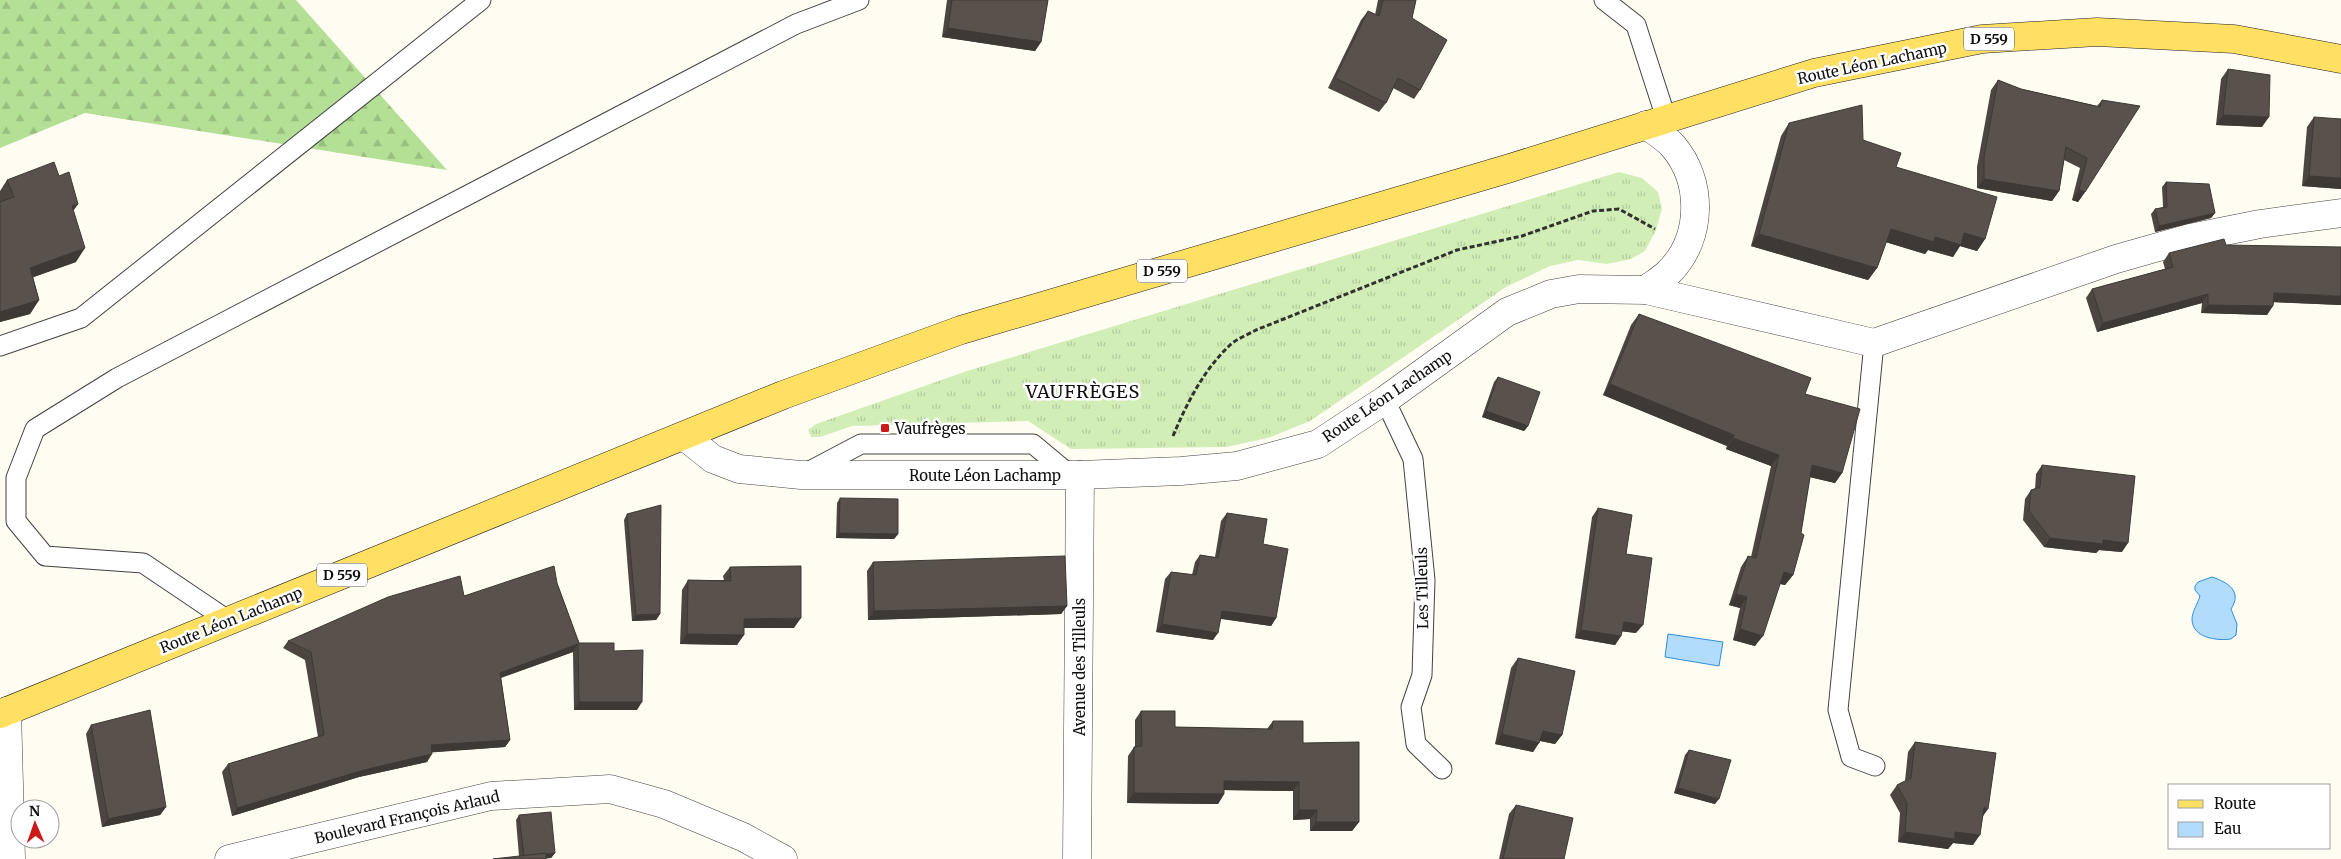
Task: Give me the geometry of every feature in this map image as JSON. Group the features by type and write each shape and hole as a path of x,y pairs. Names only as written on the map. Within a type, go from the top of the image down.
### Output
{"main road":[{"name":"Route Léon Lachamp","path":"3,712 784,395 961,330 1488,174 1814,73 1982,39 2107,32 2234,39 2341,59"}],"street":[{"path":"1646,290 1670,271 1686,246 1695,221 1695,191 1686,165 1656,122"},
{"path":"1874,343 2126,256 2190,238 2341,213"},
{"name":"Route Léon Lachamp","path":"684,436 713,459 739,469 801,476 1075,474 1158,472 1237,466 1318,444 1385,400 1508,312 1551,294 1569,291 1646,290 1874,343"},
{"name":"Avenue des Tilleuls","path":"1075,474 1077,859"},
{"path":"3,712 11,859"},
{"name":"Boulevard François Arlaud","path":"229,859 491,796 610,789 664,804 743,837 783,859"}],"lane":[{"path":"0,346 81,318 481,0"},
{"path":"229,621 143,563 45,556 16,522 16,478 35,429 117,378 787,29 859,0"},
{"path":"1604,0 1636,25 1656,122"},
{"path":"1874,343 1838,710 1852,757 1875,766"},
{"name":"Les Tilleuls","path":"1385,400 1414,459 1425,580 1422,675 1411,707 1416,744 1442,769"}],"path":[{"path":"1158,472 1186,406 1198,383 1229,345 1256,330 1456,250 1522,236 1593,211 1618,209 1686,246"}],"green space":[{"path":"0,0 296,0 447,170 85,113 0,148"},
{"path":"1619,172 1642,178 1658,192 1662,209 1656,230 1645,251 1631,259 1607,264 1578,260 1550,266 1506,287 1310,421 1268,438 1226,447 1071,449 1028,421 852,426 820,437 811,437 808,430 816,424 967,371"}],"water":[{"path":"2212,577 2228,585 2234,592 2234,603 2231,609 2237,624 2236,635 2231,639 2206,637 2196,630 2193,625 2192,616 2200,596 2195,590 2195,586 2198,582"},
{"path":"1668,634 1723,642 1719,666 1665,657"}],"building":[{"path":"952,0 1048,0 1041,42 948,28"},
{"path":"1383,0 1416,0 1412,18 1447,40 1420,90 1398,78 1386,103 1335,78 1368,11 1379,16"},
{"path":"2228,69 2270,75 2269,117 2223,115"},
{"path":"1998,80 2021,89 2100,107 2102,100 2140,106 2085,192 2079,190 2087,158 2066,147 2059,191 1984,179 1984,157"},
{"path":"1862,105 1863,140 1901,153 1896,167 1997,197 1985,239 1964,233 1961,245 1935,237 1934,242 1891,229 1877,268 1759,234 1789,123"},
{"path":"2314,117 2341,119 2341,178 2309,176"},
{"path":"54,162 59,176 69,172 78,204 72,206 85,248 30,268 39,300 0,312 0,202 14,197 7,180"},
{"path":"2166,182 2209,184 2215,213 2159,226 2155,209 2167,207"},
{"path":"2224,239 2226,245 2341,247 2341,296 2274,293 2273,306 2208,305 2208,294 2103,323 2092,289 2173,267 2169,253"},
{"path":"1639,314 1811,378 1805,394 1860,409 1842,473 1812,465 1801,533 1804,535 1793,575 1784,572 1763,636 1740,629 1747,597 1736,594 1748,556 1756,558 1779,455 1733,438 1734,435 1610,384"},
{"path":"1498,377 1540,392 1528,426 1486,411"},
{"path":"2042,465 2135,476 2128,543 2103,540 2103,544 2050,538 2029,511 2031,490 2040,487"},
{"path":"840,498 898,499 898,534 839,533"},
{"path":"661,505 660,614 636,615 627,514"},
{"path":"1598,508 1632,515 1626,554 1652,558 1643,625 1624,622 1621,636 1581,630"},
{"path":"1227,513 1267,519 1263,544 1288,549 1276,618 1222,611 1218,633 1162,624 1171,572 1196,575 1200,555 1218,558"},
{"path":"1065,556 1067,606 874,611 873,562"},
{"path":"554,566 557,583 579,643 614,643 614,651 643,650 642,702 579,702 578,644 500,673 510,740 431,745 432,754 364,770 237,808 228,764 324,735 311,652 288,641 388,597 460,576 464,596"},
{"path":"801,566 801,618 744,619 744,635 687,634 688,580 731,581 730,567"},
{"path":"1518,658 1575,671 1562,735 1543,731 1539,743 1502,734"},
{"path":"150,710 166,807 108,819 91,725"},
{"path":"1141,711 1175,711 1175,727 1272,729 1273,721 1303,721 1303,743 1359,742 1359,822 1316,822 1317,810 1299,810 1299,782 1224,781 1224,794 1134,793 1134,747 1142,746"},
{"path":"1915,742 1996,753 1988,809 1984,807 1980,835 1955,832 1955,839 1905,832 1907,803 1897,785 1911,778"},
{"path":"1689,750 1731,760 1719,799 1678,788"},
{"path":"1516,805 1573,818 1564,859 1503,859"},
{"path":"551,812 555,853 524,856 519,815"},
{"path":"546,853 546,859 493,859"}],"place":[{"name":"Vaufrèges","path":"885,428"}],"district":[{"name":"VAUFRÈGES","path":"1083,391"}]}
